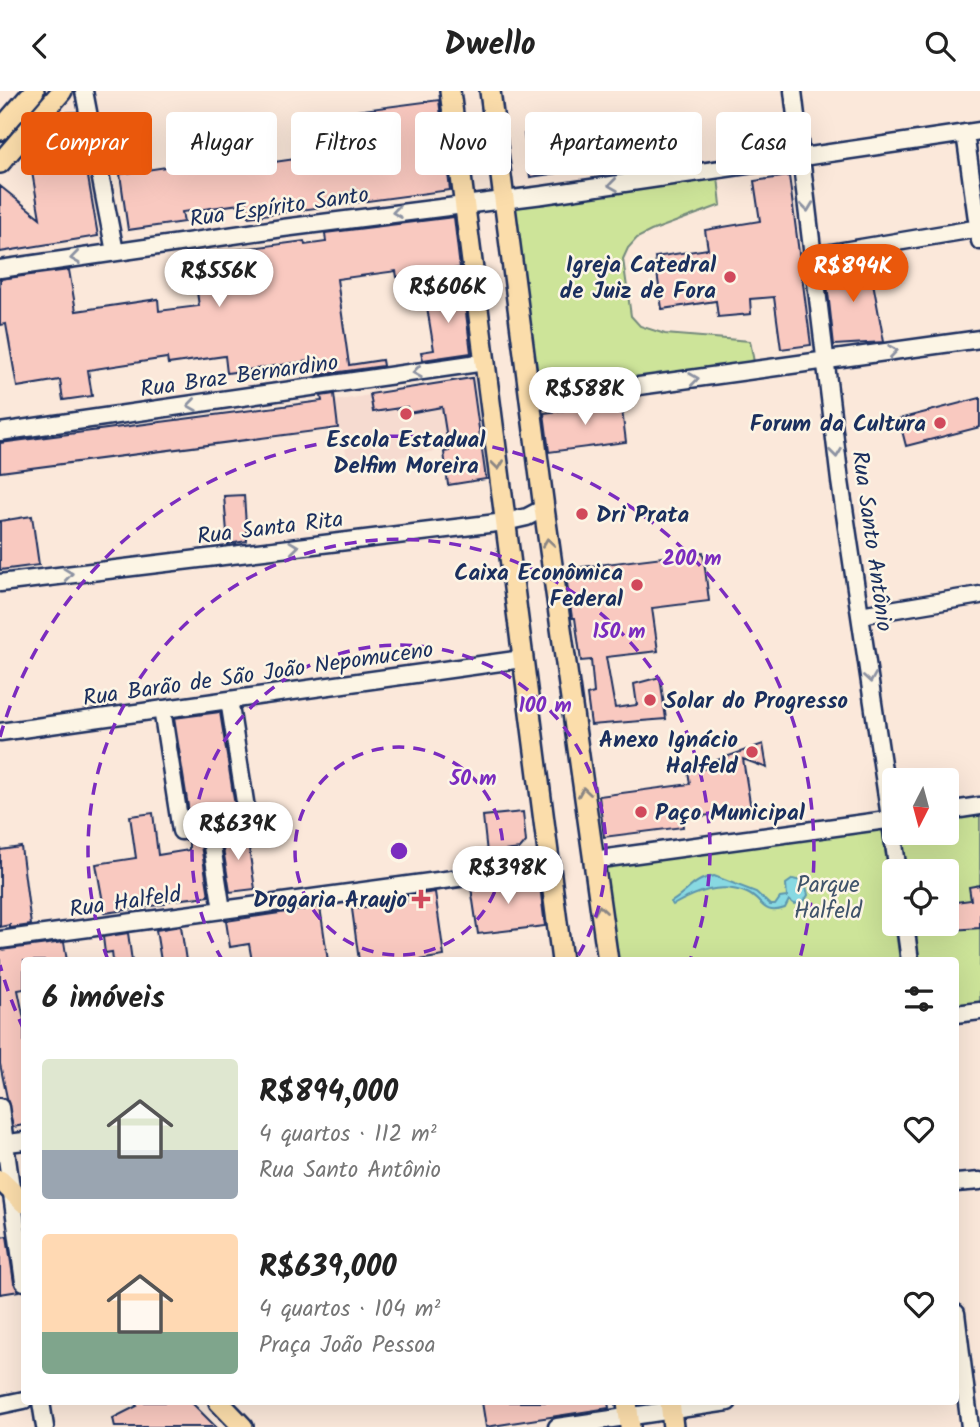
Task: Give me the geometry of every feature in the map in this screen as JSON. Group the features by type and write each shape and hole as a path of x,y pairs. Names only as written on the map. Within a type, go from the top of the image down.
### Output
{"main road":[{"path":"0,130 34,91"},
{"path":"0,163 62,91"},
{"path":"450,91 561,957"},
{"path":"490,91 544,508 607,957"},
{"path":"222,1405 243,1427"}],"street":[{"name":"Rua Santo Antônio","path":"793,91 796,112"},
{"path":"86,93 115,252"},
{"name":"Rua Espírito Santo","path":"811,156 972,132"},
{"path":"813,256 979,233 972,132"},
{"name":"Rua Espírito Santo","path":"0,269 716,169"},
{"name":"Rua Santo Antônio","path":"803,175 840,481 885,768"},
{"path":"530,401 980,339"},
{"name":"Rua Braz Bernardino","path":"0,432 485,362"},
{"name":"Rua Santa Rita","path":"0,583 505,522 527,517 544,508"},
{"path":"860,615 980,595"},
{"name":"Rua Barão de São João Nepomuceno","path":"0,731 522,659"},
{"path":"162,709 181,831 248,821 229,700"},
{"path":"959,809 980,806"},
{"path":"593,860 882,820"},
{"path":"209,827 222,910"},
{"name":"Rua Halfeld","path":"0,940 548,866"},
{"path":"906,936 909,957"},
{"path":"959,1014 980,1011"},
{"path":"0,1108 21,1259"},
{"path":"3,1144 21,1141"},
{"path":"959,1183 980,1181"},
{"path":"970,1427 959,1368 980,1365"},
{"path":"0,1405 21,1401"},
{"path":"41,1405 45,1427"},
{"path":"557,1427 713,1405"}],"shaded area":[{"name":"Escola Estadual Delfim Moreira","path":"471,378 482,447 443,450 348,465 334,401"}],"green space":[{"path":"718,177 721,205 651,231 637,238 628,248 623,259 631,316 640,326 665,334 750,341 754,362 539,393 515,208"},
{"path":"980,810 980,1003 959,1006 959,957 919,957 916,936 959,936 959,859 905,859 903,845 959,845 959,813"},
{"name":"Parque Halfeld","path":"882,827 882,845 884,845 886,859 882,859 882,936 897,936 899,957 611,957 598,863"}],"water":[{"path":"714,876 756,892 770,905 775,905 780,898 787,897 786,884 793,879 805,882 808,895 803,903 794,904 789,900 785,908 777,910 767,909 747,893 727,888 708,890 673,905 671,902 695,883"}],"building":[{"path":"439,100 440,112 415,112 415,175 448,175 450,190 249,217 247,203 182,212 184,222 128,230 120,175 152,175 152,169 166,167 166,175 277,175 277,162 291,160 291,175 401,175 401,112 348,112"},
{"path":"33,175 88,175 98,236 0,252 0,186 40,218"},
{"name":"Igreja Catedral de Juiz de Fora","path":"789,176 811,345 781,349 774,297 750,299 751,314 718,317 716,301 662,309 655,257 708,249 705,230 760,221 754,181"},
{"path":"454,217 460,268 397,277 396,271 337,279 349,365 382,360 383,366 318,375 316,360 227,373 225,356 168,364 167,358 88,370 92,396 63,400 60,380 17,387 6,324 0,325 0,279 69,270 76,311 158,299 159,311 199,306 192,256 304,241 305,245 326,242 325,233"},
{"path":"869,261 884,342 834,345 825,266"},
{"path":"463,289 471,353 423,360 421,352 434,350 425,295"},
{"path":"472,378 486,479 448,485 444,452 449,451 442,407 408,413 407,407 373,412 370,394"},
{"path":"334,394 338,428 0,472 0,443 322,401 321,396"},
{"name":"Forum da Cultura","path":"980,398 980,427 906,446 899,419"},
{"path":"621,402 626,442 549,452 544,413"},
{"path":"244,495 247,541 228,544 224,496"},
{"path":"32,516 39,565 0,570 0,521"},
{"path":"703,552 709,601 652,608 658,651 606,657 615,708 637,705 634,684 660,677 666,719 591,725 587,695 594,693 591,660 581,661 565,569"},
{"path":"220,712 236,812 190,819 174,718"},
{"path":"763,744 767,768 743,759 751,809 682,819 683,827 604,837 599,796 690,784 688,771 720,767 717,760"},
{"path":"523,812 526,842 520,849 487,853 483,816"},
{"path":"153,813 158,855 189,850 189,840 200,839 209,896 165,901 165,904 105,913 96,864 136,858 130,816"},
{"path":"243,832 243,835 247,835 255,889 230,892 221,836"},
{"path":"21,847 31,925 0,927 0,850"},
{"path":"539,878 545,926 478,934 471,887"},
{"path":"980,885 980,928 959,930 959,902 971,900 969,887"},
{"path":"435,892 444,956 358,957 352,909 407,901 406,896"},
{"path":"320,907 327,957 251,957 249,944 230,947 226,921"},
{"path":"181,926 185,957 160,957 156,930"},
{"path":"128,933 131,957 113,957 112,952 105,953 103,937"},
{"path":"64,942 66,957 21,957 21,990 18,990 21,1004 21,1126 13,1127 0,1064 0,950"},
{"path":"7,1236 14,1283 19,1291 0,1294 0,1237"},
{"path":"194,1405 216,1427 115,1427 113,1418 137,1406"},
{"path":"482,1405 608,1405 609,1408 486,1427"}],"place":[{"name":"Igreja Catedral de Juiz de Fora","path":"730,277"},
{"name":"Escola Estadual Delfim Moreira","path":"406,414"},
{"name":"Forum da Cultura","path":"940,423"},
{"name":"Dri Prata","path":"582,514"},
{"name":"Caixa Econômica Federal","path":"637,585"},
{"name":"Solar do Progresso","path":"650,700"},
{"name":"Anexo Ignácio Halfeld","path":"752,752"},
{"name":"Paço Municipal","path":"641,812"},
{"name":"Drogaria Araujo","path":"421,899"}]}
